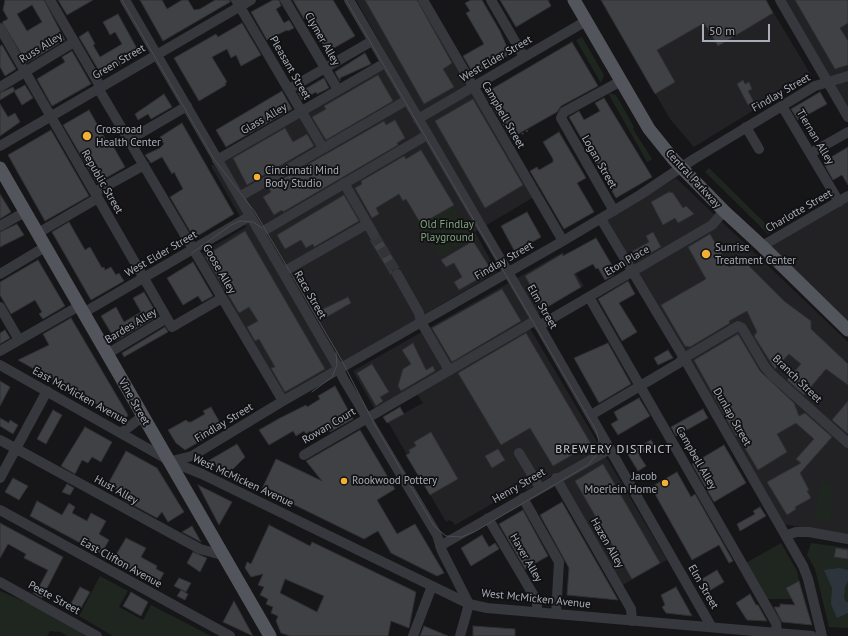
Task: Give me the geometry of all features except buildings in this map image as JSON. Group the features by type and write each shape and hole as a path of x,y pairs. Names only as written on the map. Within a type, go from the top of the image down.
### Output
{"main road":[{"name":"Central Parkway","path":"574,0 649,129 681,168 848,330"},
{"name":"Vine Street","path":"2,176 38,233 270,636"}],"street":[{"name":"Goose Alley","path":"50,0 129,140 283,401"},
{"name":"Race Street","path":"125,0 339,369 342,378 436,535 469,604"},
{"name":"Green Street","path":"0,146 157,54 238,3 251,0"},
{"name":"Clymer Alley","path":"285,0 338,90"},
{"name":"Elm Street","path":"349,0 712,626"},
{"name":"Campbell Street","path":"423,0 563,241"},
{"path":"491,0 524,57"},
{"path":"780,0 848,117"},
{"name":"Pleasant Street","path":"238,3 323,148"},
{"name":"West Elder Street","path":"418,119 586,21"},
{"name":"Republic Street","path":"0,28 169,323"},
{"path":"289,90 372,41"},
{"name":"Russ Alley","path":"0,87 74,42"},
{"name":"Glass Alley","path":"217,160 385,63"},
{"name":"Findlay Street","path":"170,461 192,456 283,401 601,219 746,127 814,86 848,76"},
{"name":"Logan Street","path":"614,211 563,125 561,118 564,112 621,81"},
{"path":"239,197 407,100"},
{"path":"129,140 187,106"},
{"name":"Tiernan Alley","path":"782,106 839,202"},
{"path":"746,127 759,149"},
{"path":"811,154 848,132"},
{"path":"260,233 427,135"},
{"path":"38,233 144,165"},
{"path":"344,183 374,235"},
{"name":"Charlotte Street","path":"762,246 848,196"},
{"path":"630,201 636,211"},
{"name":"Eton Place","path":"366,418 449,370 589,297 633,272 712,226 724,211"},
{"path":"0,226 25,212"},
{"name":"West Elder Street","path":"0,352 19,340 143,278 250,216"},
{"name":"Dunlap Street","path":"601,219 787,535 808,579 822,636"},
{"path":"283,272 367,224"},
{"path":"0,274 45,247"},
{"path":"397,274 449,370"},
{"name":"Campbell Alley","path":"589,297 776,623 777,632"},
{"name":"Bardes Alley","path":"107,354 222,298"},
{"path":"0,307 19,340"},
{"name":"Branch Street","path":"684,358 738,326 742,328 765,367 772,375 848,443"},
{"path":"591,415 679,363 684,358"},
{"name":"East McMicken Avenue","path":"0,365 170,461"},
{"path":"0,478 47,391"},
{"path":"121,433 142,416"},
{"name":"Rowan Court","path":"304,455 366,418"},
{"name":"Hust Alley","path":"0,440 200,549 222,555"},
{"name":"Henry Street","path":"440,546 556,478 610,449"},
{"path":"519,453 540,488"},
{"name":"West McMicken Avenue","path":"170,461 202,474 469,604 487,608 632,621 712,626 812,636"},
{"name":"Hazen Alley","path":"556,478 632,609 632,621"},
{"path":"523,498 559,562 556,614"},
{"name":"East Clifton Avenue","path":"0,510 230,636"},
{"name":"Haver Alley","path":"488,518 537,601 538,612"},
{"path":"787,535 796,532 810,532 848,539"},
{"name":"Peete Street","path":"0,582 97,636"},
{"path":"413,636 432,586"},
{"path":"460,636 469,604"}],"path":[{"path":"21,57 40,49 42,45 52,39"},
{"path":"506,143 529,130"}],"shaded area":[{"path":"356,0 421,0 534,197 475,232 497,272 283,397 200,254 246,227 211,166 391,62"},
{"path":"601,0 766,0 811,75 694,147 670,119"},
{"path":"780,0 848,0 848,117"},
{"path":"676,178 848,342 848,535 782,524 607,220"},
{"path":"848,196 848,330 762,246"},
{"path":"563,252 584,286 543,310 528,325 667,560 621,586 555,474 527,490 525,485 455,525 449,520 446,522 388,422 423,403 417,394 377,413 353,371"},
{"path":"839,568 848,570 848,581 845,587 844,598 846,602 848,602 848,613 837,618 831,604 832,588 824,570"}],"green space":[{"path":"582,37 604,75 601,83 576,40"},
{"path":"608,93 616,95 634,127 633,129 652,159 647,162"},
{"path":"709,168 772,230 768,234 705,172"},
{"name":"Old Findlay Playground","path":"454,205 473,238 440,257 421,224"},
{"path":"820,479 825,483 834,485 830,522 815,520"},
{"path":"781,543 797,571 799,581 786,588 793,599 766,599 746,563"},
{"path":"811,543 848,548 848,628 829,627 815,569 807,555"},
{"path":"100,576 128,591 119,607 143,620 151,605 211,636 113,636 79,616"},
{"path":"0,591 51,613 90,636 67,636 61,632 50,631 47,636 1,636"}],"tunnel":[{"path":"374,235 397,274"}],"tram line":[{"path":"122,0 214,159 255,212 341,359 376,427 434,526 446,536 461,537 474,532 588,465 597,454 599,441 596,430 346,0"},
{"path":"192,253 231,225 240,221 253,222 262,228"},
{"path":"312,392 332,377 337,365 336,353"}],"place":[{"name":"Crossroad Health Center","path":"87,136"},
{"name":"Cincinnati Mind Body Studio","path":"257,177"},
{"name":"Sunrise Treatment Center","path":"706,254"},
{"name":"Rookwood Pottery","path":"344,481"},
{"name":"Jacob Moerlein Home","path":"665,483"}],"district":[{"name":"BREWERY DISTRICT","path":"614,450"}]}
